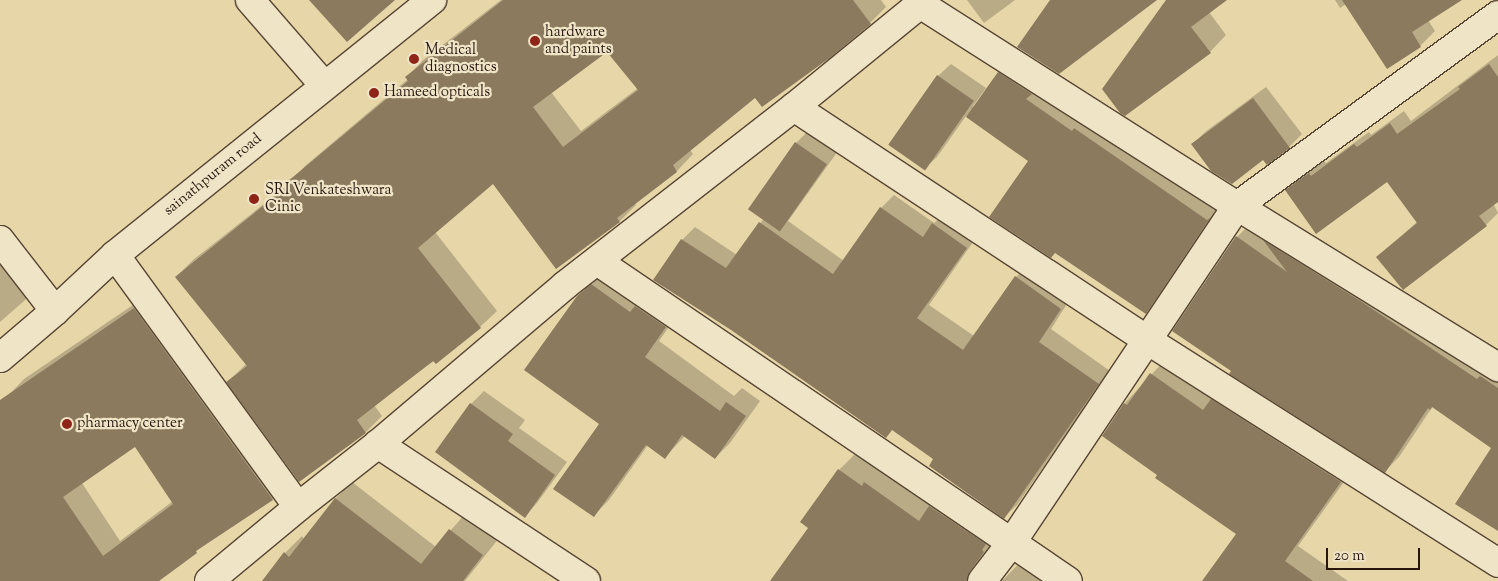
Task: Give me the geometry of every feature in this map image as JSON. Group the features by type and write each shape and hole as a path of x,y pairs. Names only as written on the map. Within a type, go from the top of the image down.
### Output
{"street":[{"path":"250,0 324,85"},
{"name":"sainathpuram road","path":"0,358 56,311 115,255 432,0"},
{"path":"209,581 378,444 564,286 794,107 923,2 1237,206 1498,367"},
{"path":"982,581 1012,542 1237,206 1498,16"},
{"path":"794,107 1147,340 1498,563"},
{"path":"0,240 56,311"},
{"path":"115,255 298,507"},
{"path":"597,261 1068,581"},
{"path":"378,444 586,581"}],"building":[{"path":"309,0 395,0 347,42"},
{"path":"503,0 853,0 871,24 831,57 762,107 755,98 673,165 677,172 617,218 620,222 556,269 493,184 418,248 481,328 436,364 433,361 357,420 366,433 299,482 226,382 247,366 175,277 289,185 287,182 408,81 405,77","holes":["607,52 638,90 563,147 533,107"]},
{"path":"1050,0 1157,0 1059,74 1017,47"},
{"path":"1166,0 1227,0 1191,27 1211,53 1125,116 1120,113 1102,89"},
{"path":"1342,0 1462,0 1412,32 1421,47 1387,69"},
{"path":"1489,64 1498,77 1498,202 1479,216 1487,226 1403,290 1376,257 1417,223 1387,182 1316,234 1285,190 1309,173 1311,176 1354,144 1357,147 1390,123 1397,134 1460,89 1458,87"},
{"path":"998,72 1032,94 1026,99 1072,131 1074,128 1207,220 1210,218 1146,314 1055,253 1051,258 989,217 1028,161 966,117"},
{"path":"937,75 974,101 925,170 888,145"},
{"path":"1253,98 1290,148 1267,165 1263,160 1232,184 1211,171 1191,144"},
{"path":"795,142 827,164 780,232 748,209"},
{"path":"880,207 923,237 932,223 967,248 917,318 963,350 1015,276 1061,309 1039,342 1099,384 1004,519 929,466 933,459 892,430 886,438 731,330 653,280 681,239 726,268 759,222 833,274"},
{"path":"1236,236 1287,272 1263,240 1362,302 1477,379 1480,376 1498,388 1498,531 1455,504 1491,448 1432,407 1430,410 1428,408 1385,473 1229,374 1231,371 1172,331"},
{"path":"591,284 630,312 635,306 666,327 645,357 720,411 726,402 746,416 715,459 682,435 665,459 646,445 594,517 553,489 599,424 524,370 577,296"},
{"path":"134,308 273,500 196,551 197,553 159,581 0,581 0,400","holes":["135,447 173,504 103,556 63,497"]},
{"path":"1150,373 1203,410 1211,399 1341,482 1285,561 1313,581 1202,581 1236,534 1155,478 1157,475 1102,436 1124,403 1127,405"},
{"path":"470,403 513,434 508,441 555,475 525,518 435,452"},
{"path":"838,469 862,486 864,482 919,521 929,506 986,544 982,550 984,552 970,571 967,581 770,581 808,528 800,522"},
{"path":"335,498 421,564 449,529 483,555 463,581 262,581 284,552 289,557"}],"place":[{"name":"hardware and paints","path":"535,41"},
{"name":"Medical diagnostics","path":"414,59"},
{"name":"Hameed opticals","path":"374,93"},
{"name":"SRI Venkateshwara Cinic","path":"254,199"},
{"name":"pharmacy center","path":"67,424"}]}
